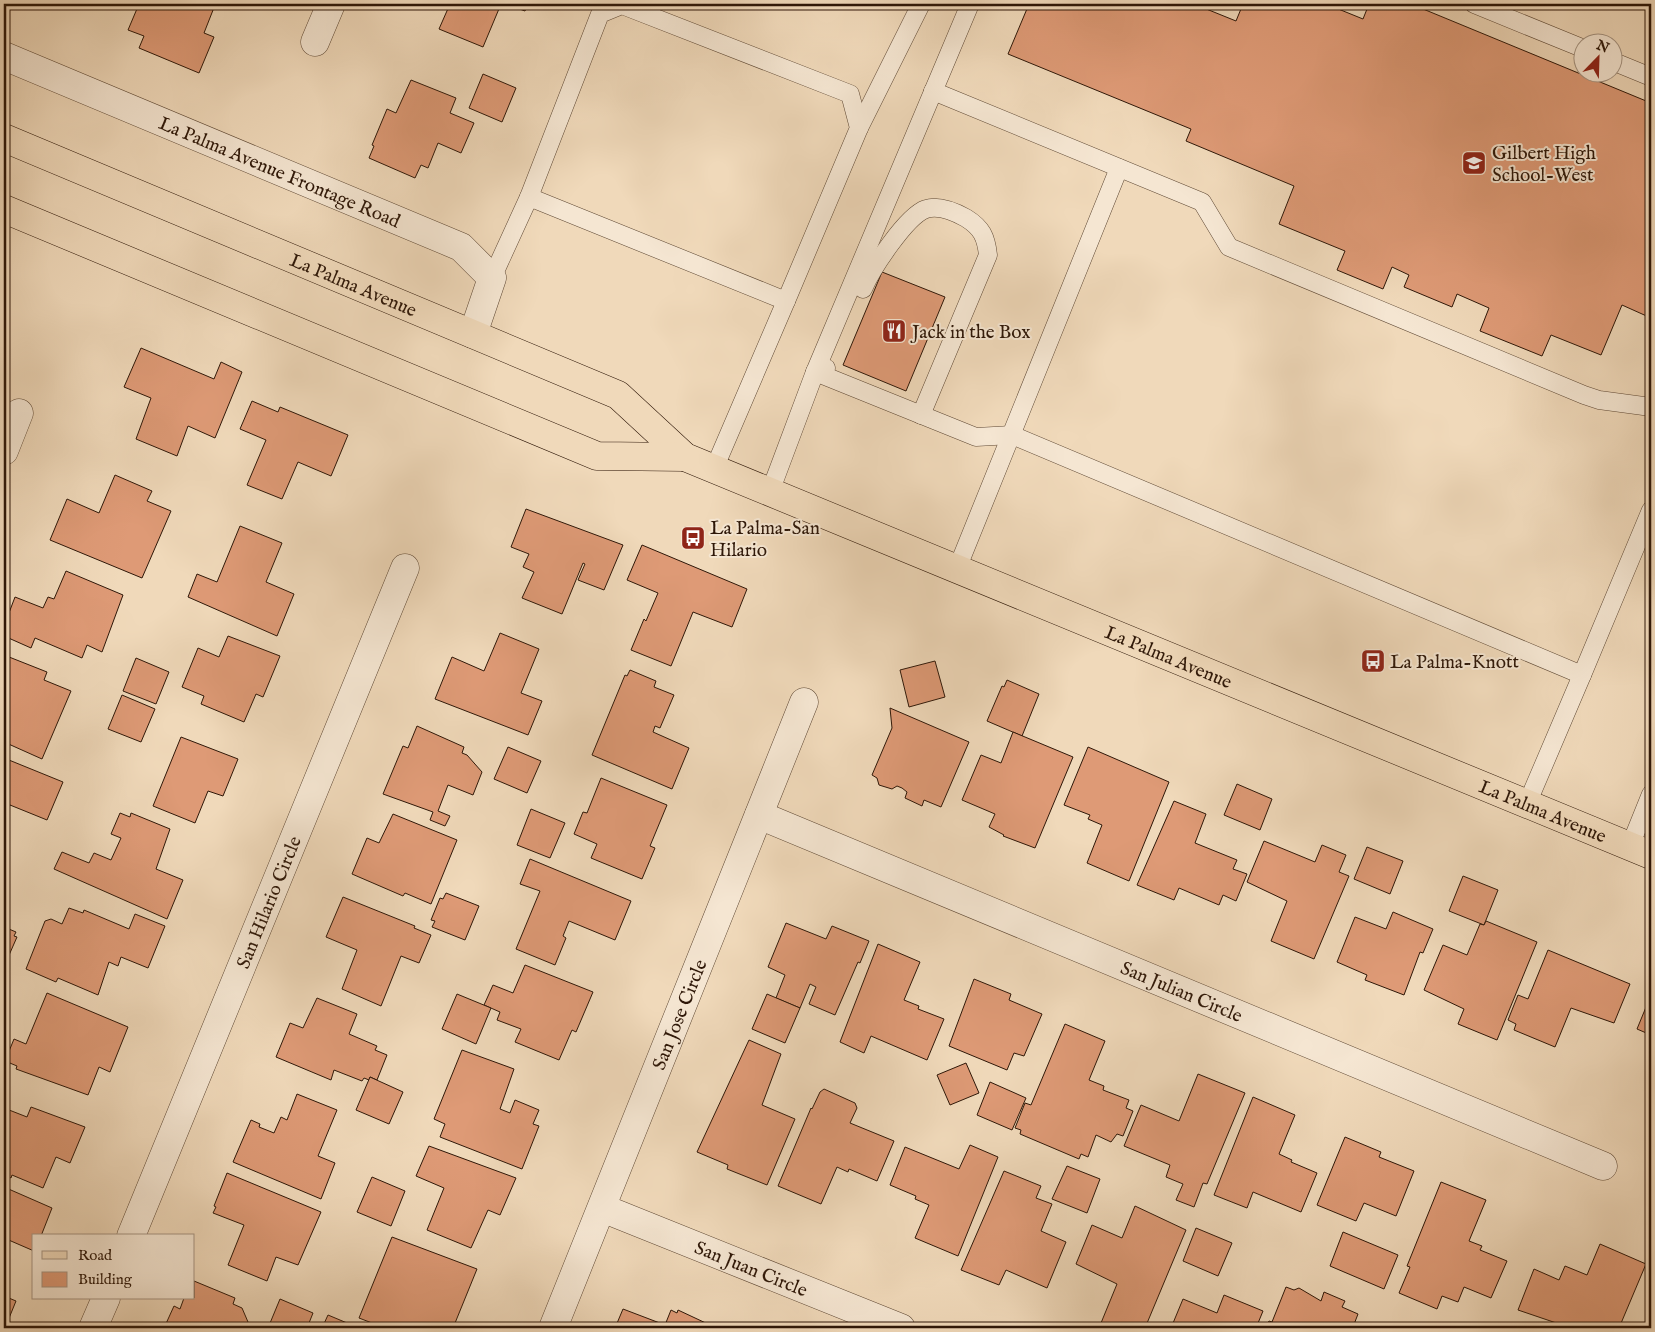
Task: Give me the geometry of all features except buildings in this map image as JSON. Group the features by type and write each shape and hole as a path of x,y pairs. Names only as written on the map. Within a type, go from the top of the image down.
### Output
{"main road":[{"name":"La Palma Avenue","path":"4,138 618,395 685,457 1641,851"},
{"name":"La Palma Avenue","path":"4,209 597,456 685,457"}],"street":[{"path":"316,42 331,4"},
{"name":"La Palma Avenue Frontage Road","path":"4,56 461,247 492,278"},
{"path":"473,334 492,278"},
{"path":"4,451 19,413"},
{"name":"San Hilario Circle","path":"132,1234 405,568"},
{"name":"San Jose Circle","path":"553,1328 804,702"},
{"name":"San Julian Circle","path":"759,815 1603,1166"},
{"name":"San Juan Circle","path":"602,1208 901,1328"},
{"path":"93,1328 105,1300"}],"lane":[{"path":"714,469 860,128 921,4"},
{"path":"770,492 815,372 970,4"},
{"path":"1474,4 1572,44"},
{"path":"492,278 529,197 600,14 622,5 850,94 860,128"},
{"path":"1622,65 1651,76"},
{"path":"933,92 1202,202 1229,247 1598,400 1651,407"},
{"path":"957,569 1119,168"},
{"path":"529,197 786,301"},
{"path":"815,372 830,367 871,270 914,216 927,209 943,209 960,215 976,224 986,237 988,255 921,415"},
{"path":"815,372 976,437 1012,435 1582,675"},
{"path":"1527,804 1651,510"},
{"path":"1641,851 1651,794"}],"place":[{"name":"Gilbert High School-West","path":"1474,163"},
{"name":"Jack in the Box","path":"894,331"},
{"name":"La Palma-San Hilario","path":"693,538"},
{"name":"La Palma-Knott","path":"1373,661"}]}
